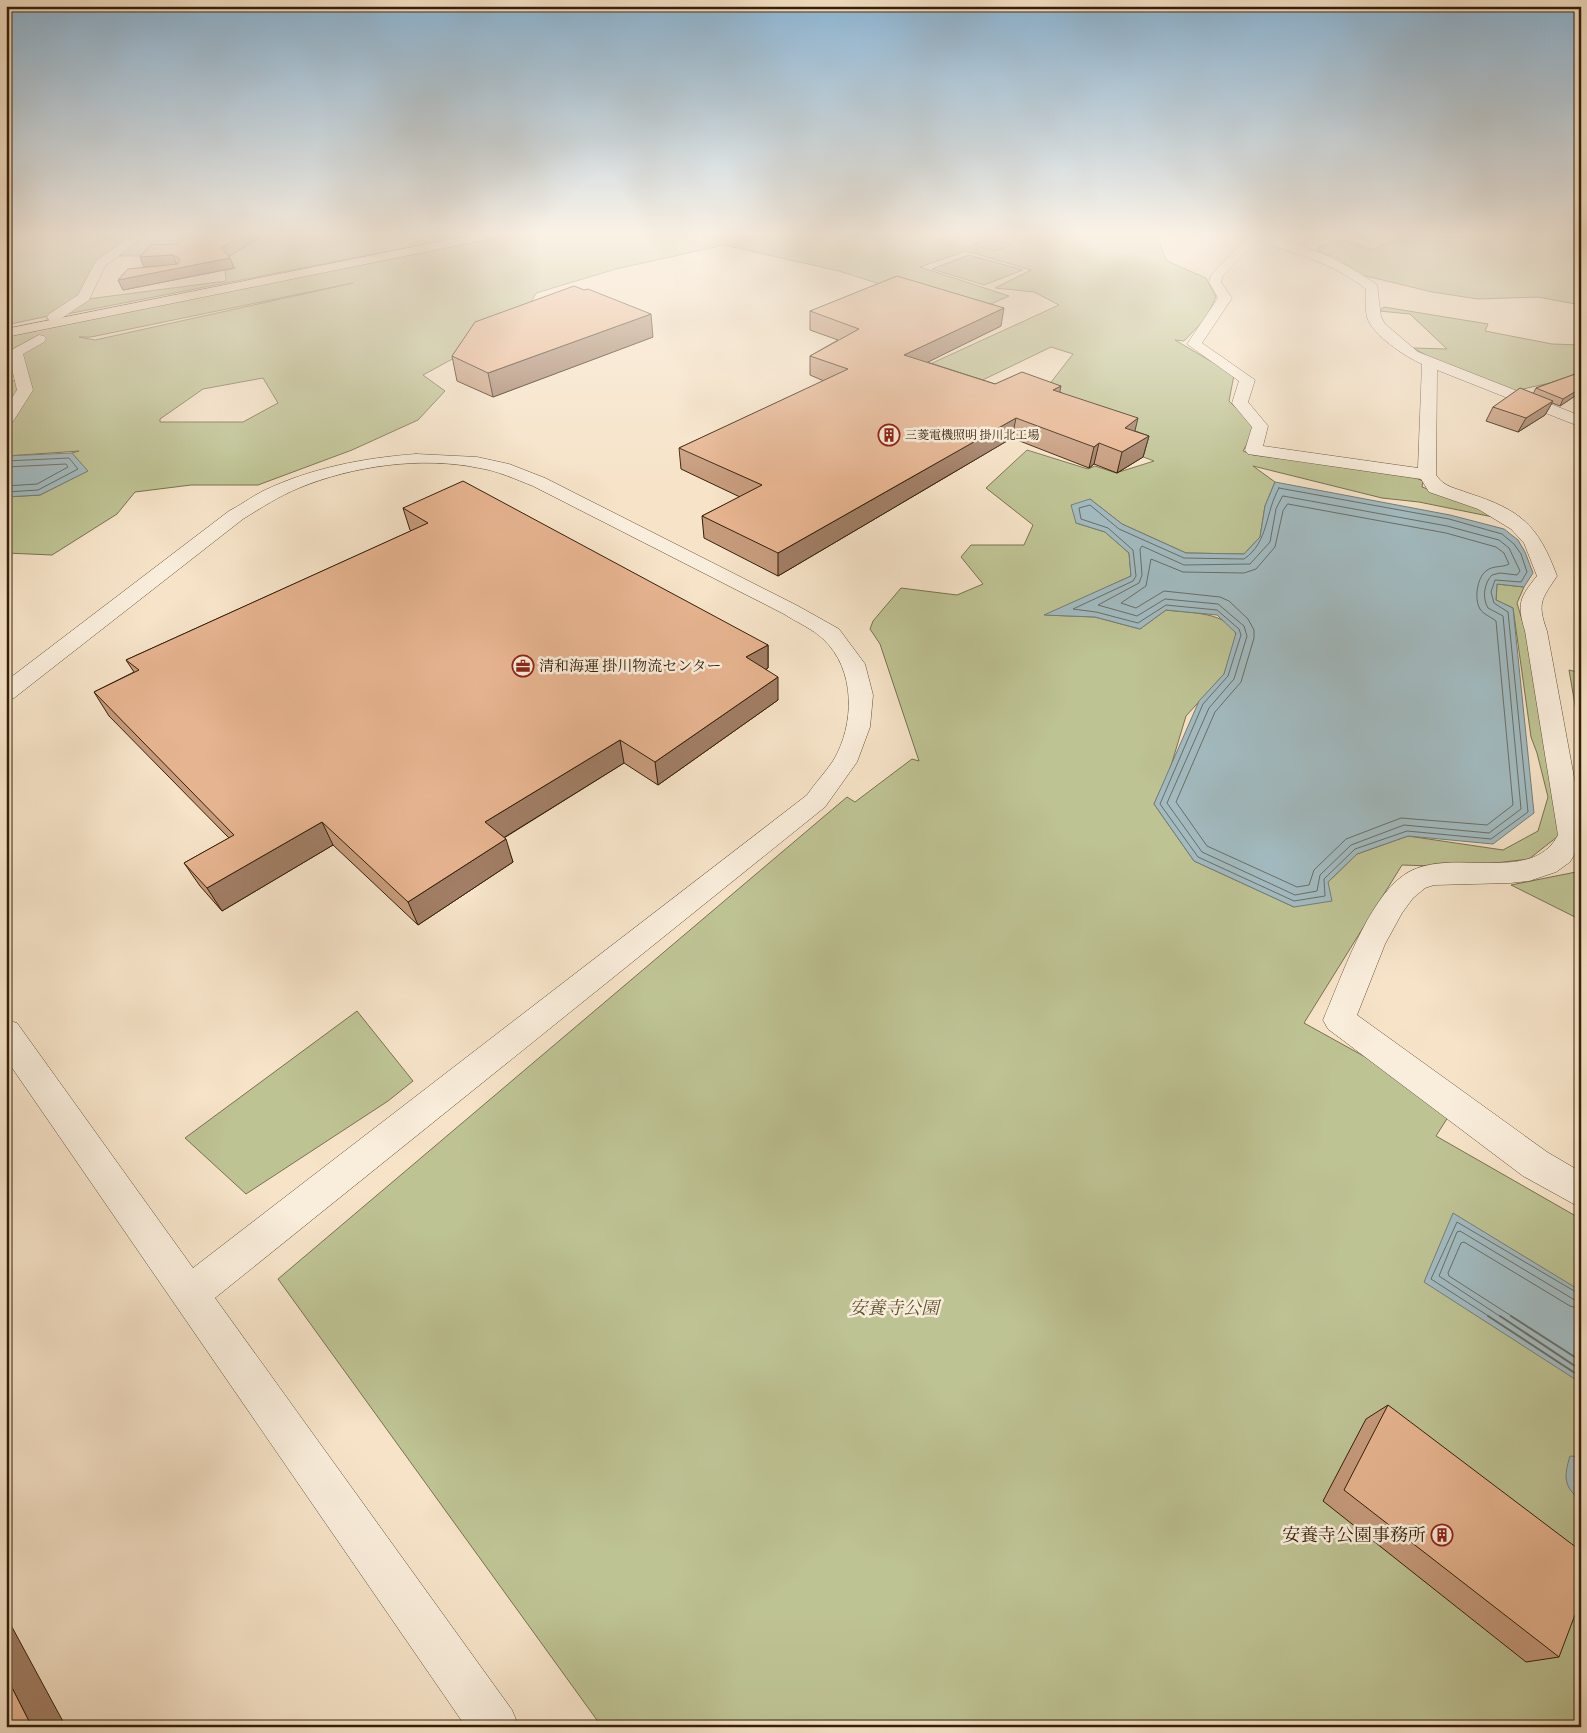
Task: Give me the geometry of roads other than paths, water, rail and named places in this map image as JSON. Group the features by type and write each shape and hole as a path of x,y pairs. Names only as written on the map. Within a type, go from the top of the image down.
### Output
{"highway":[{"path":"6,333 85,317"}],"street":[{"path":"1212,317 1194,344 1247,380 1240,403 1260,426 1254,450 1427,475"},
{"path":"1374,317 1380,327 1413,355 1581,422"},
{"path":"6,420 25,390 15,352 39,339"},
{"path":"1430,362 1427,475 1435,488 1493,508 1510,518 1529,535 1547,576 1531,596 1528,606 1536,631 1571,835 1560,855 1544,866 1514,873 1442,873 1415,881 1392,904 1375,936 1339,1020 1535,1164 1581,1191"},
{"path":"6,693 236,515 270,495 315,477 357,466 425,459 456,460 502,468 539,482 791,610 831,634 854,664 861,695 858,727 845,762 816,801 190,1294"},
{"path":"6,1033 496,1727"}],"water":[{"path":"72,453 88,471 40,495 6,497 6,456"},
{"path":"1275,482 1450,515 1504,529 1518,540 1533,573 1524,587 1497,584 1496,600 1513,608 1534,813 1493,844 1408,836 1357,854 1328,882 1332,901 1294,907 1194,861 1154,804 1199,701 1224,674 1236,633 1217,615 1166,610 1140,629 1095,617 1044,615 1131,576 1129,553 1105,532 1076,523 1071,505 1090,499 1122,524 1186,553 1244,554 1260,537 1265,506"},
{"path":"1453,1213 1581,1291 1581,1383 1424,1282"},
{"path":"1570,1456 1581,1457 1581,1500 1571,1490 1566,1481"}],"tunnel":[{"path":"39,339 54,317"}],"place":[{"name":"三菱電機照明 掛川北工場","path":"889,435"},
{"name":"清和海運 掛川物流センター","path":"523,666"},
{"name":"安養寺公園事務所","path":"1442,1535"}],"park label":[{"name":"安養寺公園","path":"894,1308"}]}
